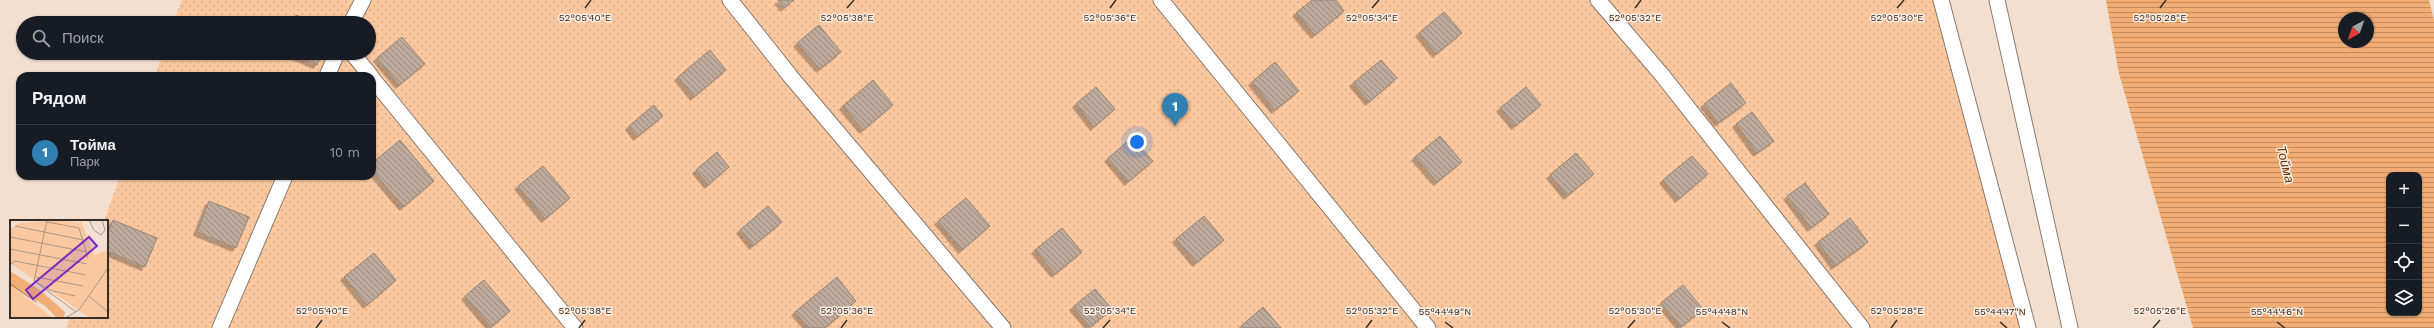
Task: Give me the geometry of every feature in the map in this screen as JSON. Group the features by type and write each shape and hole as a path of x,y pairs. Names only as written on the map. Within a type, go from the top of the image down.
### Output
{"lane":[{"path":"355,16 363,0"},
{"path":"730,0 796,83 1003,328"},
{"path":"1161,0 1428,328"},
{"path":"1598,0 1662,75 1862,328"},
{"path":"1941,0 2028,328"},
{"path":"1997,0 2070,328"},
{"path":"329,72 334,60"},
{"path":"358,60 367,72"},
{"path":"376,83 575,328"},
{"path":"220,328 283,180"}],"shaded area":[{"path":"182,0 1943,0 2032,328 66,328 70,318 108,318 108,220 104,220 119,180 376,180 376,72 156,72 161,60 376,60 376,16 176,16"}],"water":[{"path":"2106,0 2429,0 2434,20 2434,328 2193,328 2119,74"}],"building":[{"path":"778,0 794,0 784,8"},
{"path":"1312,0 1336,0 1344,11 1315,35 1296,13"},
{"path":"1444,12 1462,33 1436,54 1419,33"},
{"path":"819,25 841,52 820,69 797,43"},
{"path":"402,37 425,64 399,85 377,58"},
{"path":"710,50 726,70 694,97 678,77"},
{"path":"305,60 319,60 317,65"},
{"path":"1381,60 1397,78 1369,102 1353,83"},
{"path":"1275,62 1299,91 1275,110 1252,82"},
{"path":"873,80 893,105 863,130 843,106"},
{"path":"1731,83 1746,103 1718,123 1704,104"},
{"path":"1096,87 1115,109 1094,127 1076,104"},
{"path":"1526,87 1541,105 1515,126 1500,108"},
{"path":"654,105 663,116 637,137 629,126"},
{"path":"1752,112 1774,141 1757,153 1736,124"},
{"path":"1440,136 1462,162 1437,182 1415,157"},
{"path":"1132,138 1153,161 1128,182 1108,158"},
{"path":"400,140 434,181 403,207 376,175 376,160"},
{"path":"717,152 729,167 708,185 696,170"},
{"path":"1576,153 1594,174 1567,196 1550,175"},
{"path":"1692,156 1708,174 1679,199 1663,180"},
{"path":"543,166 570,198 545,219 518,186"},
{"path":"1805,183 1829,214 1811,228 1787,196"},
{"path":"966,198 990,226 962,250 938,221"},
{"path":"209,201 249,217 236,248 197,232"},
{"path":"768,206 782,222 753,246 740,230"},
{"path":"1204,216 1224,240 1196,263 1176,239"},
{"path":"1850,218 1868,242 1835,266 1818,242"},
{"path":"113,220 157,238 145,267 108,251 108,232"},
{"path":"1062,228 1082,252 1055,274 1035,250"},
{"path":"374,253 396,280 367,305 344,277"},
{"path":"837,277 856,301 825,328 809,328 795,312"},
{"path":"484,280 510,311 491,327 465,296"},
{"path":"1683,285 1703,309 1681,327 1661,303"},
{"path":"1095,289 1112,309 1090,327 1073,307"},
{"path":"1263,307 1281,328 1243,328 1241,326"}],"place":[{"name":"Тойма","path":"1175,126"}]}
